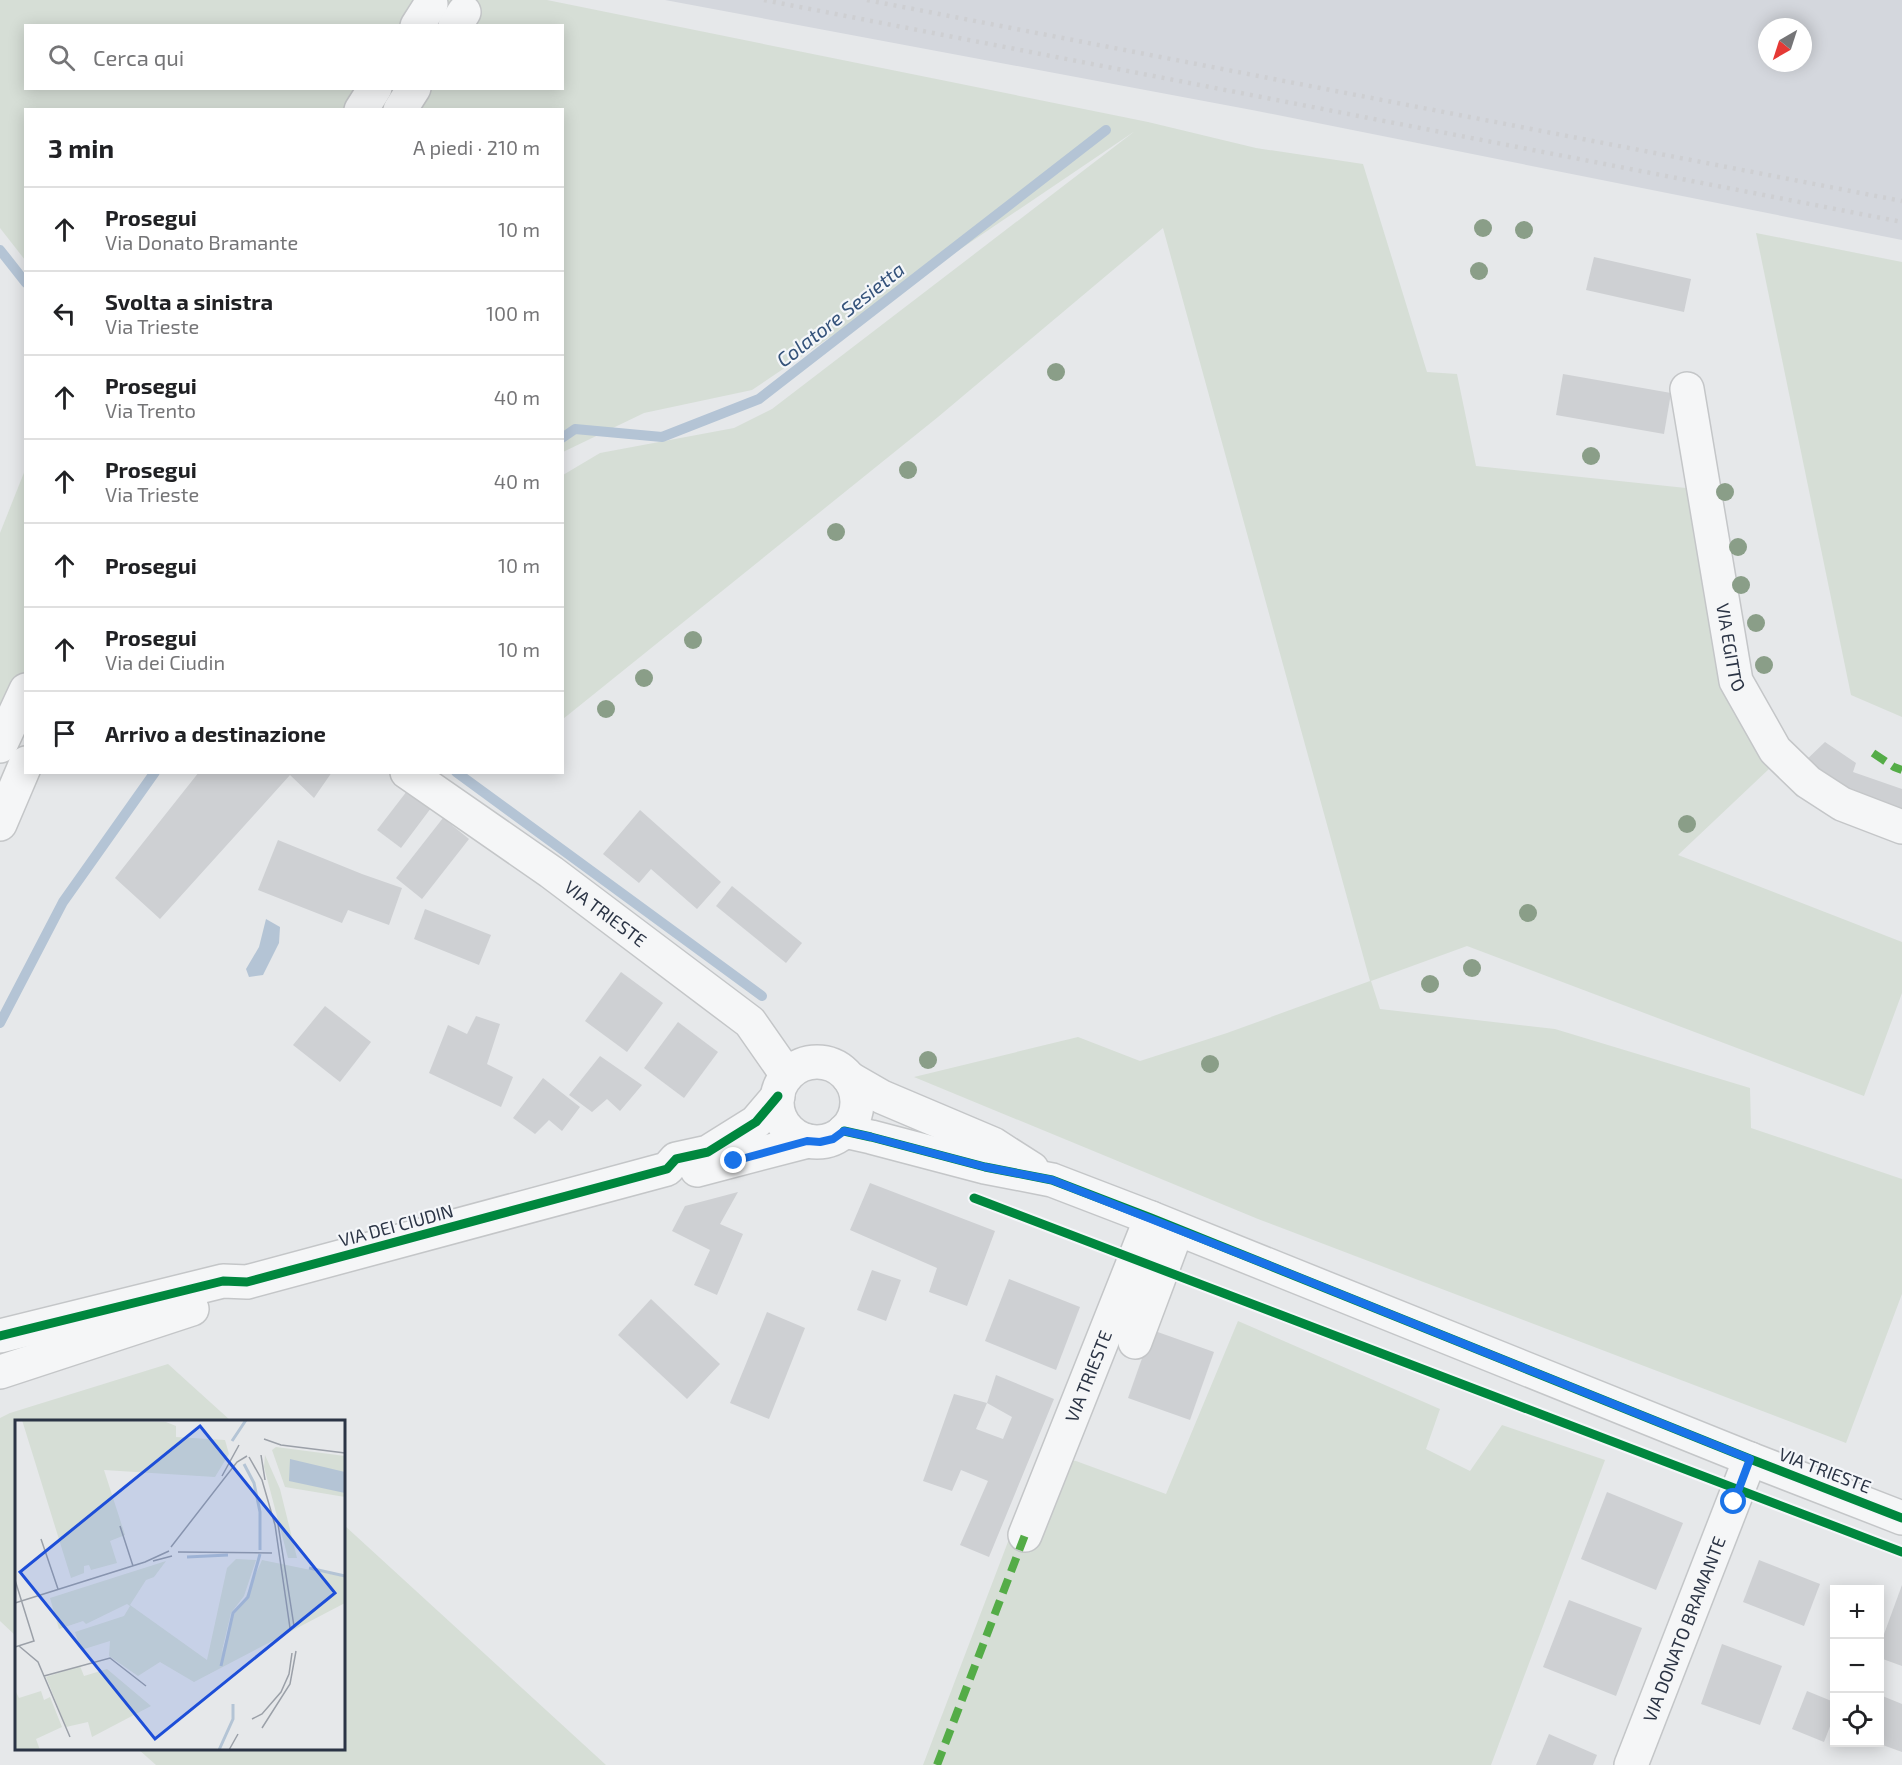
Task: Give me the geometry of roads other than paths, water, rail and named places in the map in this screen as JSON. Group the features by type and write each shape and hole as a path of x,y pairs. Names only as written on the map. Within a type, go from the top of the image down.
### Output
{"street":[{"path":"362,108 374,90"},
{"path":"401,108 413,90"},
{"name":"VIA EGITTO","path":"1687,389 1736,681 1775,750 1808,782 1842,804 1902,827"},
{"path":"0,746 24,694"},
{"path":"0,824 24,768"},
{"name":"VIA TRIESTE","path":"410,774 551,872 750,1022 783,1086"},
{"path":"849,1078 855,1089 856,1112 851,1123 833,1139 820,1142 807,1141 797,1136 781,1119 778,1107 783,1086 796,1068 807,1063 830,1064 882,1097 993,1144 1052,1180"},
{"name":"VIA DEI CIUDIN","path":"0,1336 223,1281 247,1282 667,1169 676,1159 708,1152 756,1122 783,1086"},
{"path":"844,1131 985,1167 1052,1180"},
{"name":"VIA DEI CIUDIN","path":"667,1169 679,1175 807,1141"},
{"name":"VIA TRIESTE","path":"1052,1180 1902,1518"},
{"path":"1136,1342 1164,1224"},
{"name":"VIA TRIESTE","path":"1025,1535 1164,1224"},
{"name":"VIA DEI CIUDIN","path":"0,1372 230,1296 247,1282"},
{"name":"VIA DONATO BRAMANTE","path":"1631,1765 1750,1459"}],"water":[{"path":"266,919 280,927 279,943 263,975 249,977 246,969 259,947"}],"waterway":[{"name":"Colatore Sesietta","path":"564,437 575,429 662,437 759,399 1106,130"},
{"path":"0,250 24,280"},
{"name":"Colatore Sesietta","path":"0,1023 63,902 154,774"},
{"path":"459,774 762,996"}],"railway":[{"path":"764,0 1902,222"},
{"path":"867,0 1902,201"}]}
